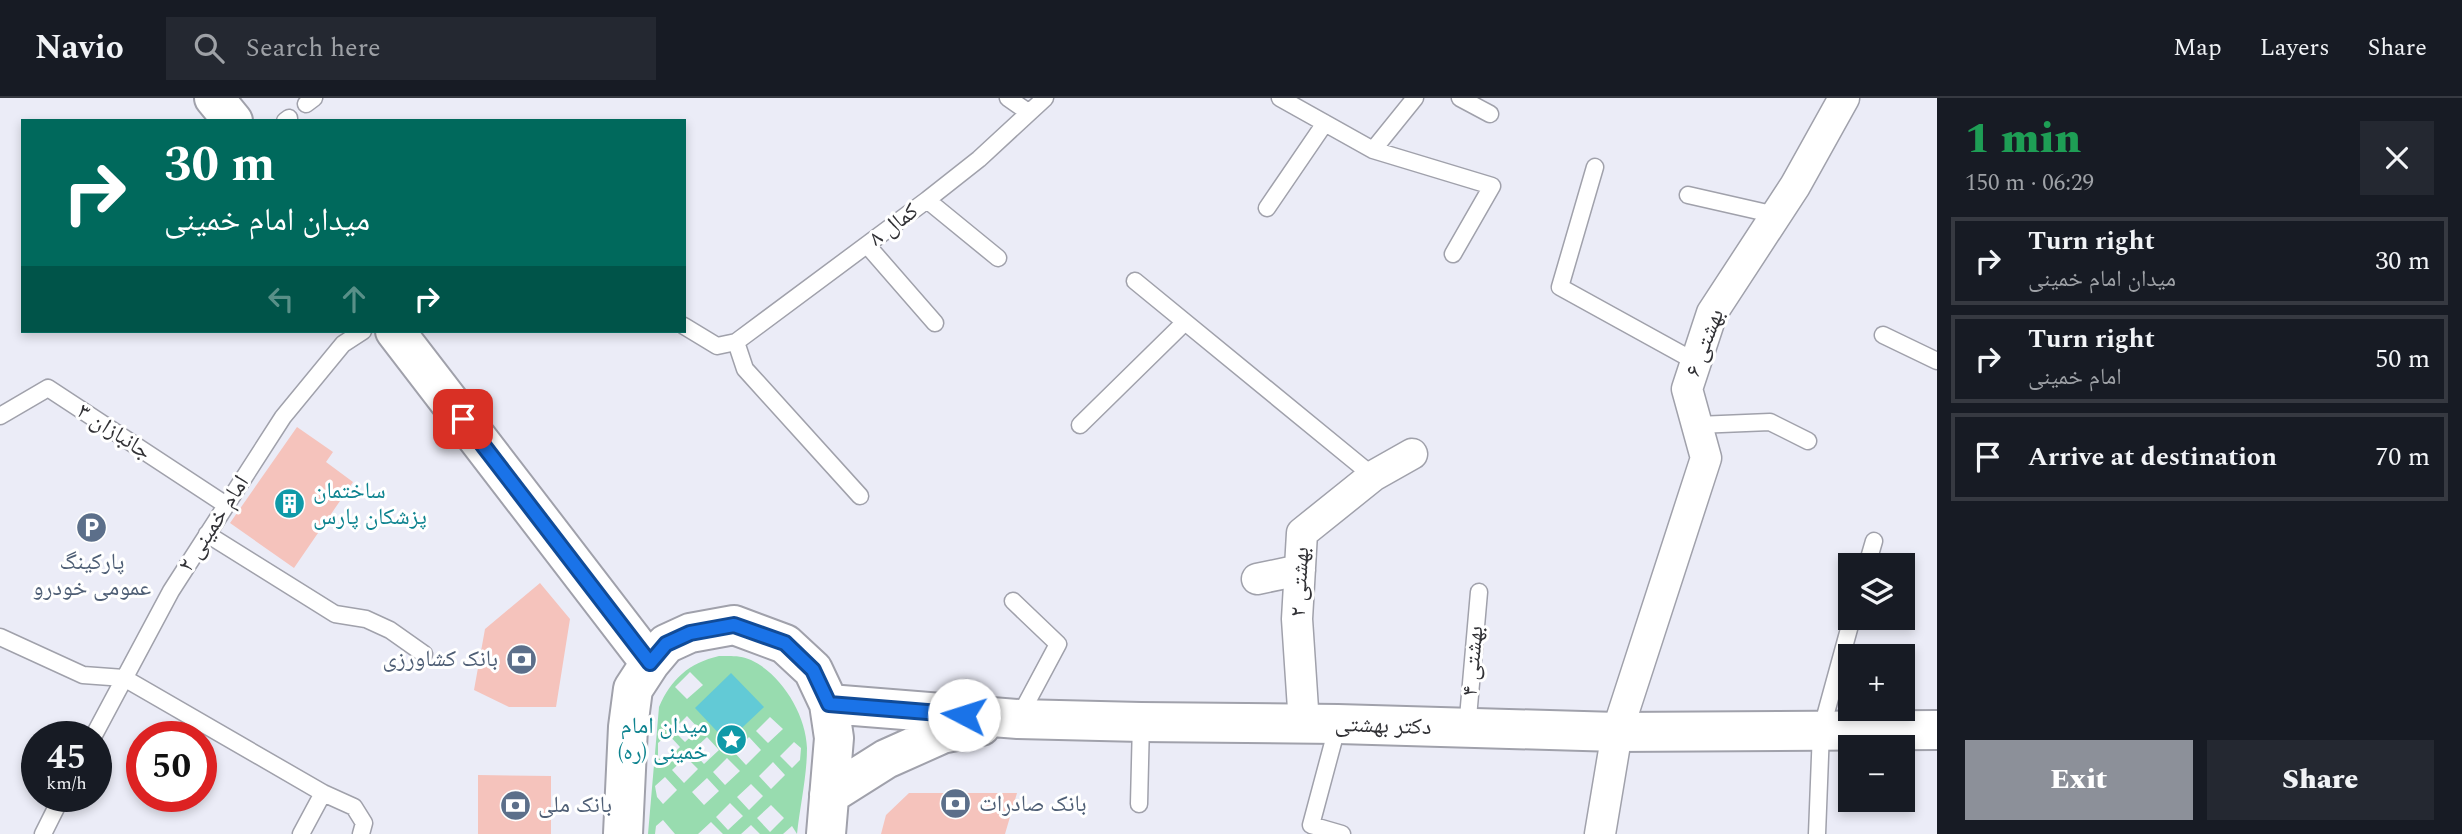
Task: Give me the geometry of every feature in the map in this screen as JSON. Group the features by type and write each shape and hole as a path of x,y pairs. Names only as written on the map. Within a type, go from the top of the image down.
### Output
{"main road":[{"path":"214,98 231,119"},
{"path":"397,333 650,663"},
{"path":"623,834 628,727 633,689 666,644 690,633 734,625 785,643 813,670 829,704 834,738 826,834"},
{"name":"دکتر بهشتی","path":"829,704 1018,719 1141,722 1617,732 1937,730"},
{"path":"829,795 886,759 942,734 1018,719"}],"street":[{"name":"بهشتی ۶","path":"1600,834 1617,732 1706,458 1687,389 1712,313 1795,186 1844,98"},
{"name":"بهشتی ۲","path":"1321,724 1297,618 1302,533 1373,476 1412,454"},
{"path":"1257,579 1300,570"}],"lane":[{"path":"1007,98 1028,112"},
{"name":"کمال ۸","path":"736,342 979,159 1045,98"},
{"path":"1280,98 1373,150 1492,186 1453,254"},
{"path":"1373,150 1415,98"},
{"path":"1460,98 1490,114"},
{"path":"1267,208 1325,123"},
{"path":"1595,167 1560,287 1696,362"},
{"path":"1688,195 1776,215"},
{"path":"927,200 998,258"},
{"path":"867,245 935,323"},
{"path":"1135,281 1373,476"},
{"path":"1080,425 1185,322"},
{"path":"686,327 717,346 736,342 745,369 860,496"},
{"name":"امام خمینی ۲","path":"101,721 171,591 283,417 343,344 360,333"},
{"path":"1882,335 1937,361"},
{"name":"جانبازان ۳","path":"0,416 48,388 226,505"},
{"path":"1697,425 1770,422 1808,441"},
{"path":"207,534 335,614 366,619 390,630 424,654"},
{"path":"1870,553 1874,541"},
{"name":"بهشتی ۴","path":"1467,729 1479,592"},
{"path":"1013,601 1058,644 1018,719"},
{"path":"1817,834 1821,731 1849,630"},
{"path":"0,637 83,675 124,678 323,793 354,807 364,823 361,834"},
{"path":"1139,804 1141,722"},
{"path":"1321,724 1311,825 1342,834"},
{"path":"301,834 323,793"},
{"path":"43,834 54,812"}],"green space":[{"name":"میدان امام خمینی (ره)","path":"719,656 743,657 762,666 782,685 797,709 806,735 807,748 797,834 792,826 783,834 760,834 751,825 741,834 723,834 711,822 698,834 675,834 663,820 656,826 655,834 648,834 659,707 675,680 708,659","holes":["690,672 703,685 687,699 675,687","687,716 699,729 685,742 673,730","770,717 783,729 768,743 756,731","668,734 680,747 664,763 658,757 658,743","707,737 719,750 704,764 692,751","749,737 761,750 746,765 734,752","794,742 801,748 800,760 792,768 780,756","686,757 698,769 684,783 672,770","727,758 740,771 725,785 713,772","773,762 785,775 771,789 759,776","665,777 677,790 663,804 657,797 655,786","707,778 719,791 704,805 692,792","751,784 763,796 749,810 737,797","730,803 743,816 728,830 716,817","771,805 784,818 770,832 757,818"]}],"water":[{"path":"731,673 764,707 727,742 695,708"}],"building":[{"name":"ساختمان پزشکان پارس","path":"297,427 333,452 326,462 353,482 294,568 230,523"},
{"name":"بانک کشاورزی","path":"540,583 570,619 556,707 509,707 474,690 485,629"},
{"name":"بانک ملی","path":"478,775 551,776 551,834 478,834"},
{"name":"بانک صادرات","path":"909,793 1017,793 1005,834 881,834 886,815"}],"place":[{"name":"ساختمان پزشکان پارس","path":"290,504"},
{"name":"پارکینگ عمومی خودرو","path":"92,528"},
{"name":"بانک کشاورزی","path":"521,659"},
{"name":"میدان امام خمینی (ره)","path":"731,739"},
{"name":"بانک صادرات","path":"956,804"},
{"name":"بانک ملی","path":"515,805"}],"route":[{"path":"463,419 650,663 666,644 690,633 734,625 785,643 813,670 829,704 964,715"}]}
